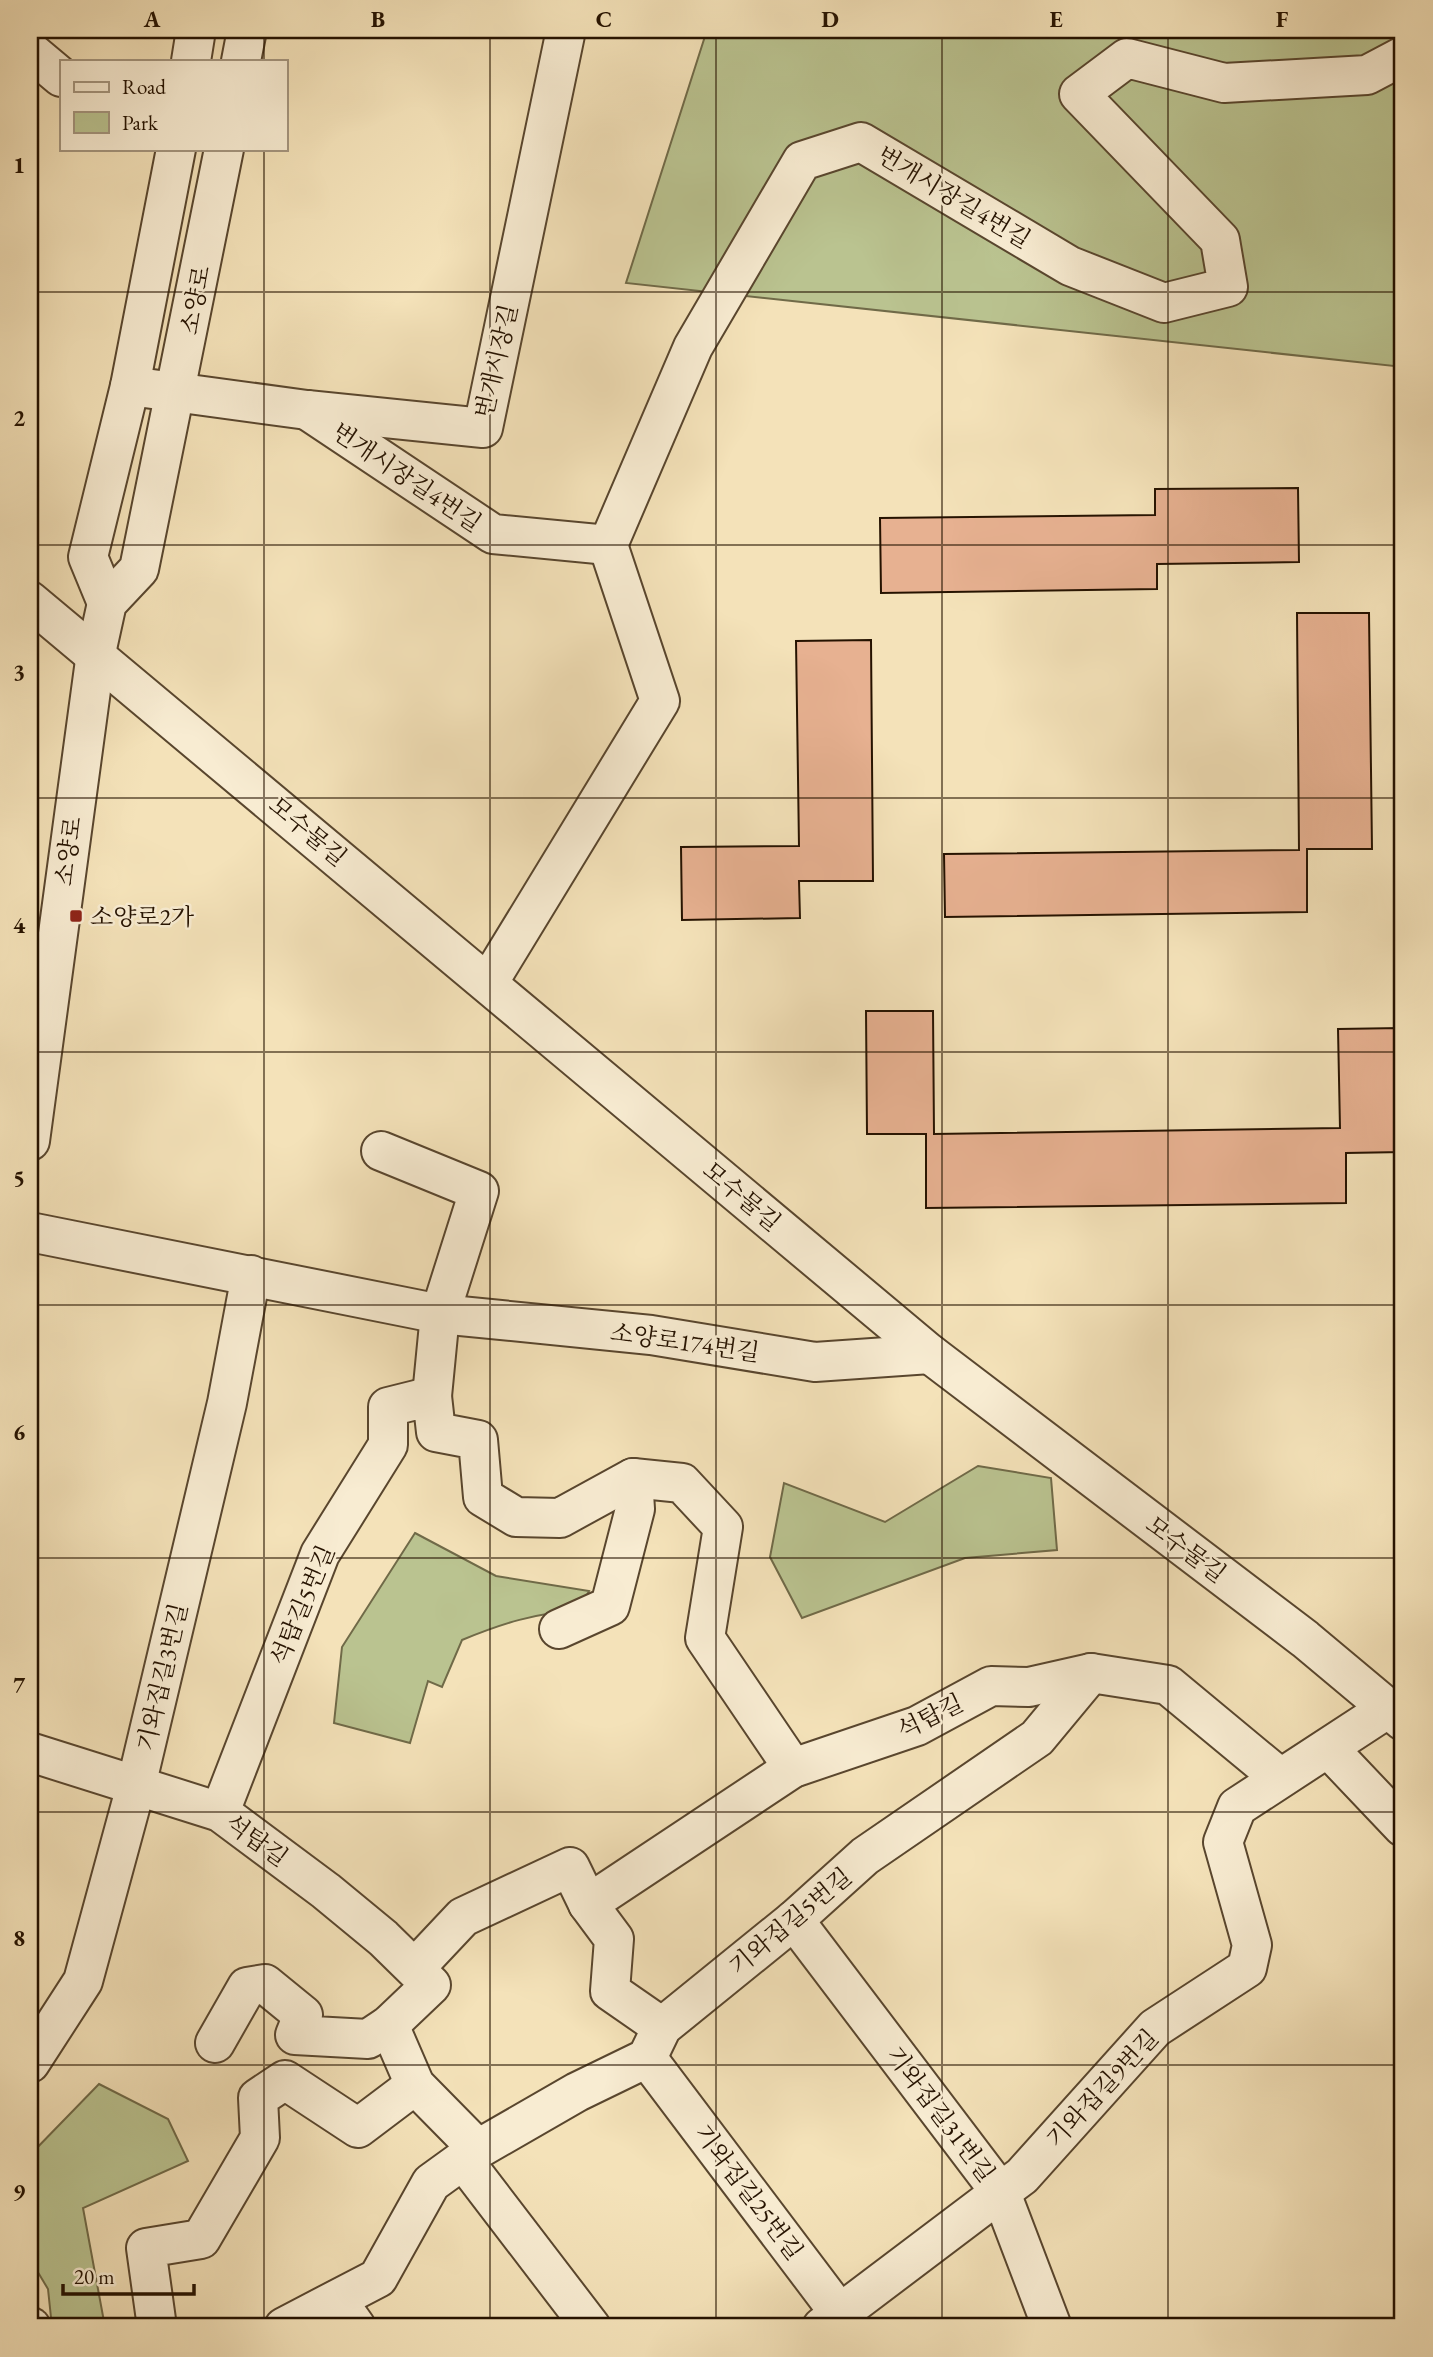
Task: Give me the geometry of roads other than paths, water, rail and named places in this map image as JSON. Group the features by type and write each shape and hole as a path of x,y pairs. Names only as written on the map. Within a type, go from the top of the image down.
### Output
{"street":[{"path":"191,60 196,30"},
{"path":"241,60 247,30"},
{"name":"번개시장길","path":"130,386 307,410 483,428 566,30"},
{"path":"30,51 60,75"},
{"name":"번개시장길4번길","path":"307,410 493,534 608,545 693,347 802,161 861,142 1070,266 1164,303 1228,287 1220,240 1079,94 1127,58 1224,83 1367,75 1403,56"},
{"name":"소양로","path":"30,1141 36,1027 96,653 107,603 139,569 177,392 224,150"},
{"name":"소양로","path":"107,603 88,557 130,386 167,155"},
{"path":"488,983 660,701 608,545"},
{"name":"모수물길","path":"30,601 96,653 930,1354 1305,1639 1395,1715"},
{"path":"381,1151 479,1191 440,1314 432,1396 436,1432 478,1440 484,1497 516,1517 560,1518 633,1478 682,1483 723,1527 705,1638 793,1768"},
{"name":"소양로174번길","path":"30,1232 440,1314 651,1335 815,1362 930,1354"},
{"name":"기와집길3번길","path":"30,2063 83,1980 136,1786 227,1403 251,1275"},
{"name":"석탑길5번길","path":"220,1812 320,1554 388,1445 388,1407 432,1396"},
{"path":"559,1629 610,1606 635,1509 633,1478"},
{"name":"석탑길","path":"588,1903 793,1768 917,1726 991,1686 1029,1687 1091,1673 1168,1685 1279,1777"},
{"name":"기와집길5번길","path":"284,2327 347,2314 378,2278 431,2183 471,2155 654,2043 865,1856 1037,1738 1091,1673"},
{"name":"기와집길9번길","path":"837,2323 1022,2176 1155,2028 1247,1968 1252,1945 1223,1842 1237,1807 1279,1777 1395,1715"},
{"path":"1329,1749 1403,1827"},
{"name":"석탑길","path":"30,1752 220,1812 326,1891 415,1968"},
{"path":"215,2043 247,1986 265,1984 303,2015 295,2035 368,2039 389,2025 431,1985 415,1968 463,1917 570,1867 588,1903 614,1938 610,1992 654,2043"},
{"name":"기와집길31번길","path":"794,1920 1001,2193 1052,2327"},
{"path":"389,2025 415,2085 471,2155 591,2327"},
{"name":"기와집길25번길","path":"654,2043 837,2323"},
{"path":"157,2327 146,2248 201,2239 260,2138 258,2098 285,2080 358,2128 415,2085"}],"place":[{"name":"소양로2가","path":"76,916"}]}
